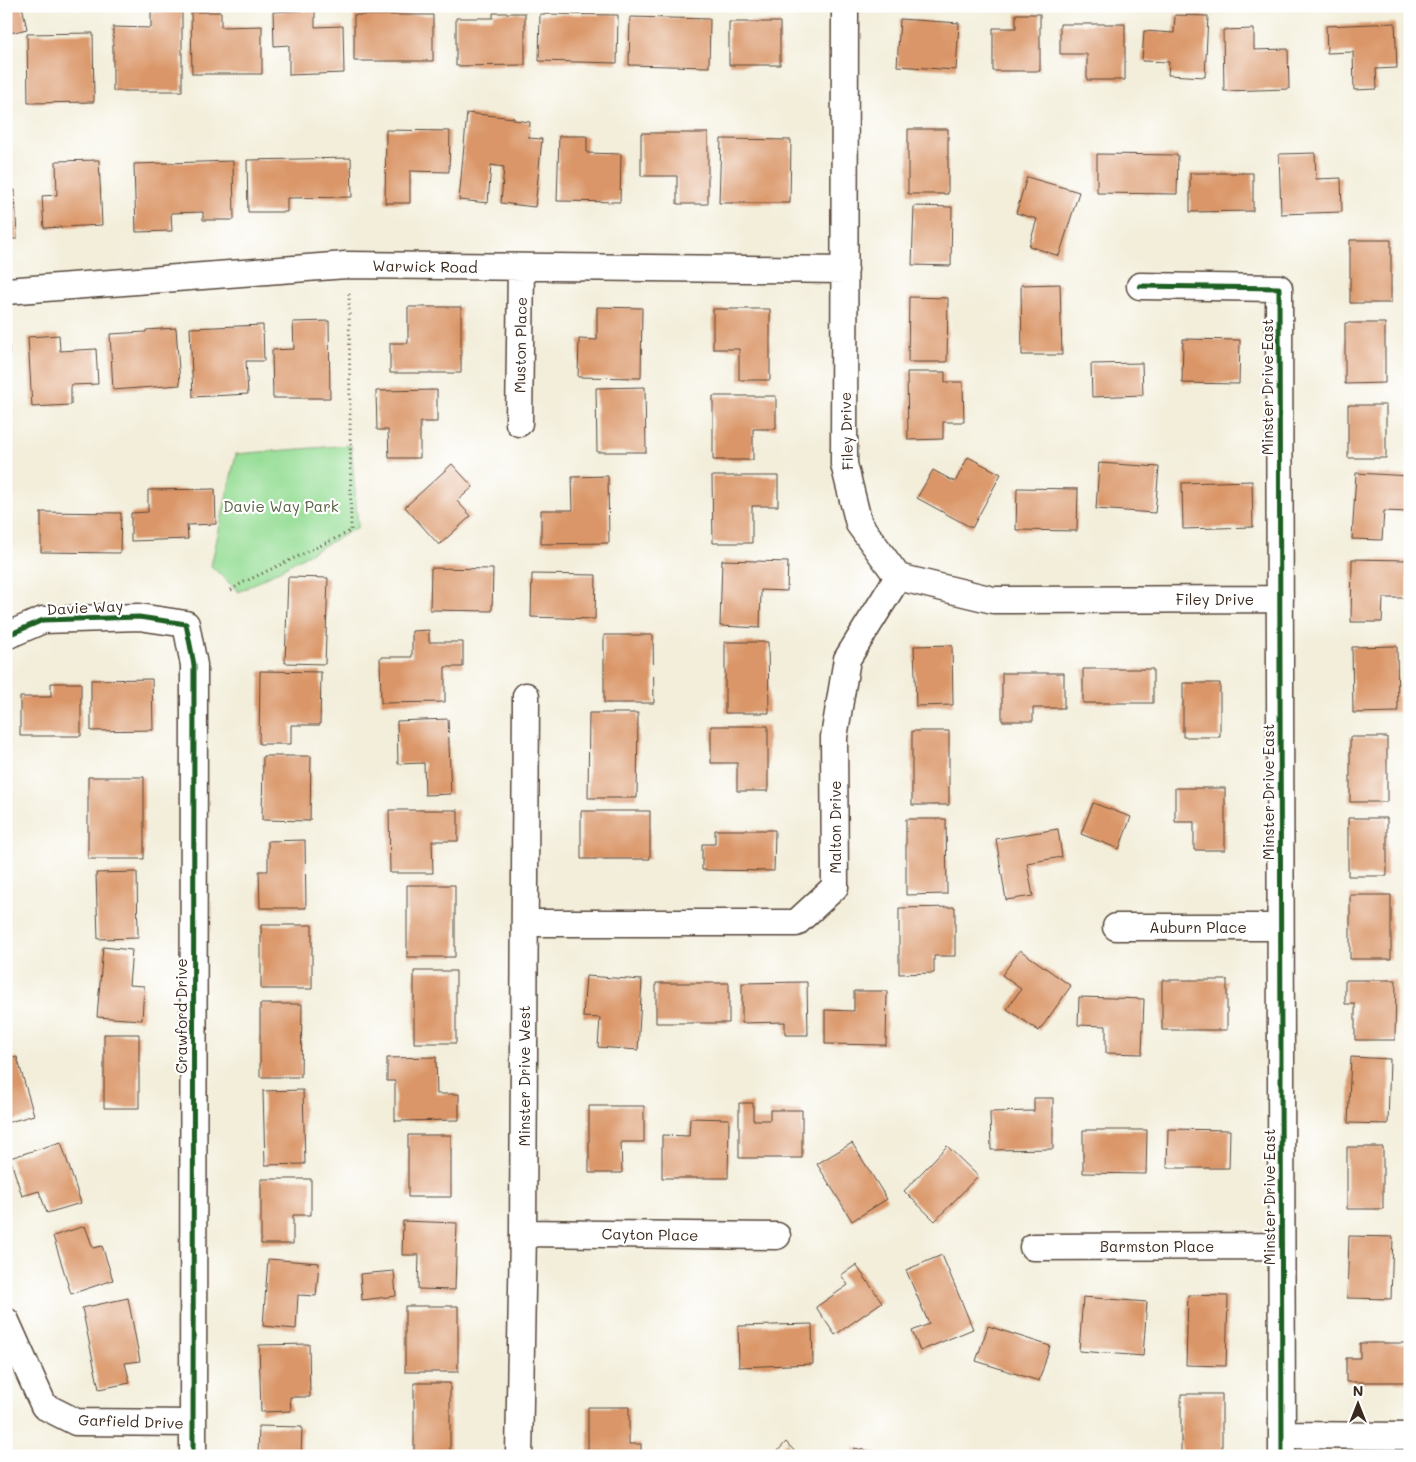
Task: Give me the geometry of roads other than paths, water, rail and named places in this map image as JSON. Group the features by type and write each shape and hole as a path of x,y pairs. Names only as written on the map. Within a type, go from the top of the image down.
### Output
{"street":[{"name":"Filey Drive","path":"845,6 844,464 858,524 898,577 992,600 1280,599"},
{"name":"Warwick Road","path":"6,291 346,265 845,270"},
{"name":"Muston Place","path":"519,423 521,267"},
{"name":"Minster Drive East","path":"1140,286 1279,288 1282,1445"},
{"name":"Malton Drive","path":"525,923 796,923 835,887 834,737 847,659 898,577"},
{"name":"Davie Way","path":"6,636 43,620 139,617"},
{"name":"Crawford Drive","path":"139,617 186,624 194,665 193,1456"},
{"name":"Minster Drive West","path":"519,1456 523,1233 526,696"},
{"name":"Auburn Place","path":"1116,927 1280,927"},
{"name":"Cayton Place","path":"523,1233 777,1236"},
{"name":"Barmston Place","path":"1033,1246 1281,1246"},
{"name":"Garfield Drive","path":"6,1321 44,1406 76,1422 193,1424"},
{"path":"1282,1445 1410,1436"}],"park label":[{"name":"Davie Way Park","path":"281,506"}]}
